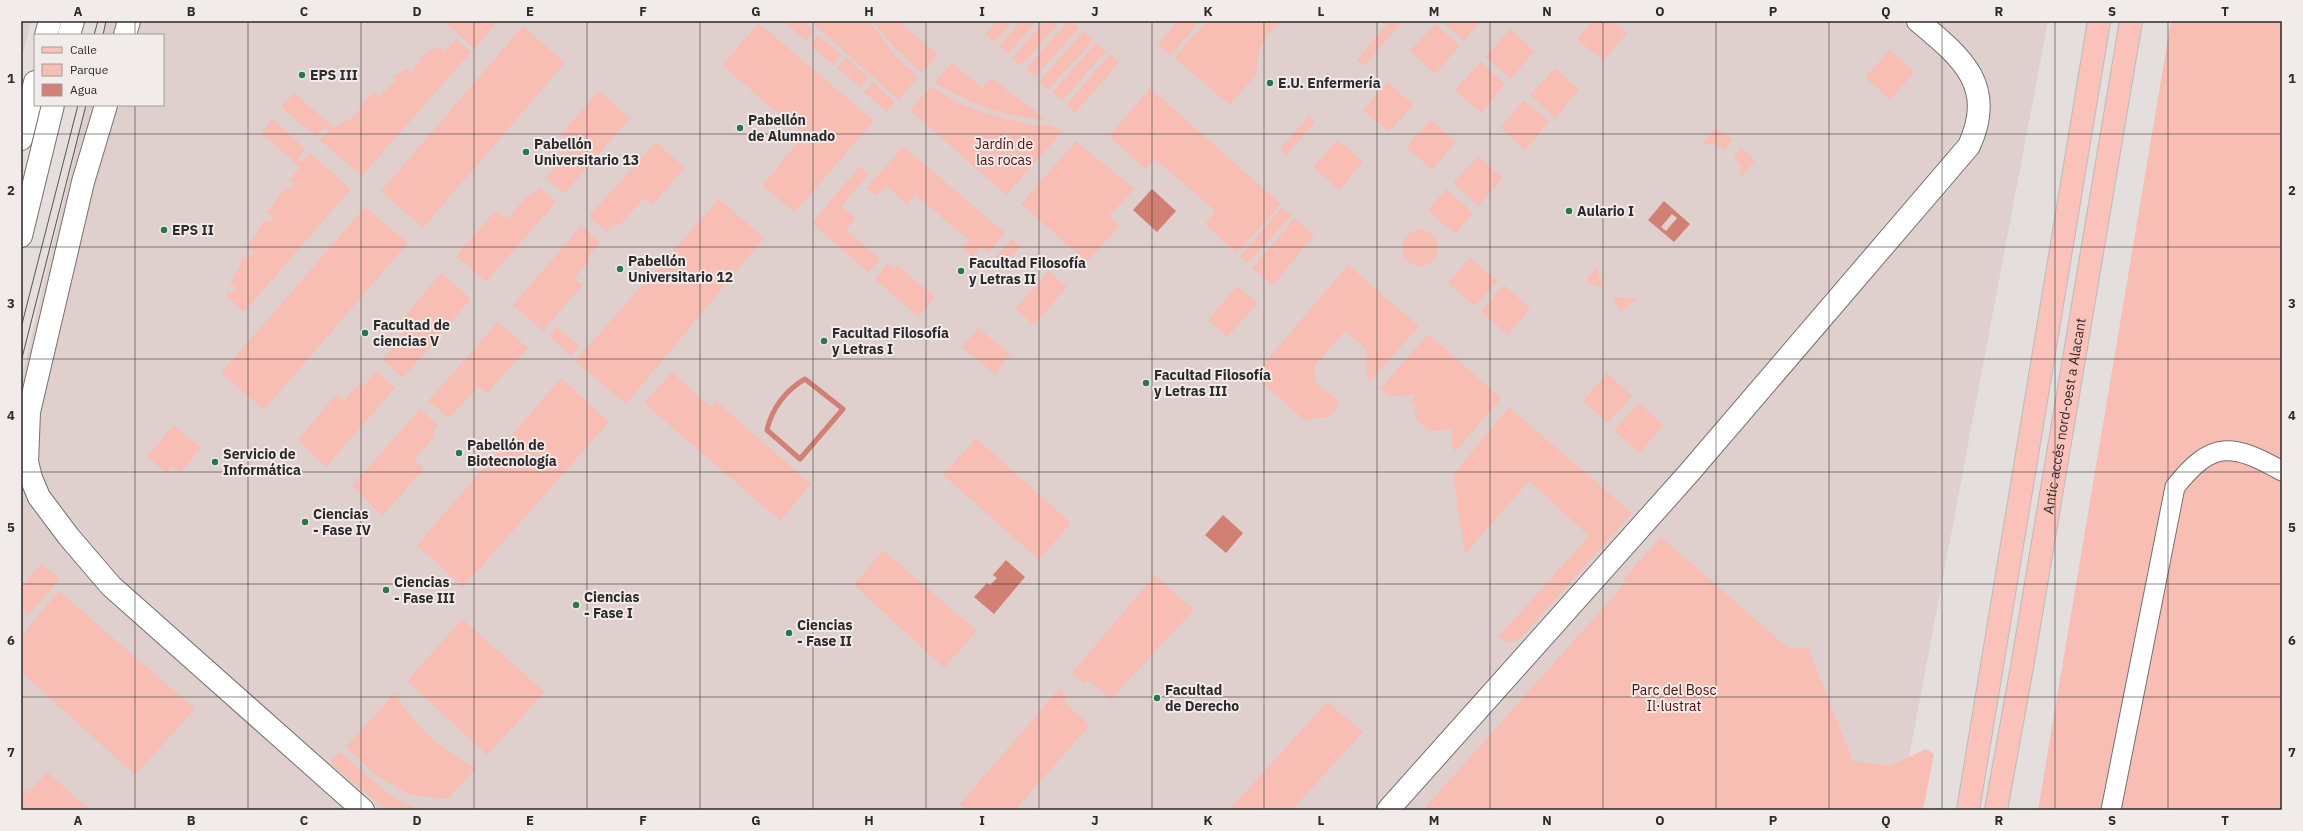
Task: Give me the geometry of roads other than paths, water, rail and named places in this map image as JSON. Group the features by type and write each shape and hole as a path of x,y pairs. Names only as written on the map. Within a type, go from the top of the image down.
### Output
{"main road":[{"path":"1968,804 2099,21"},
{"name":"Antic accés nord-oest a Alacant","path":"1996,810 2014,714 2131,21"}],"street":[{"path":"46,34 50,21"},
{"path":"70,34 73,21"},
{"path":"125,34 129,21"},
{"path":"1388,810 1688,474 1969,146 1975,133 1979,98 1974,82 1966,65 1918,21"},
{"path":"21,139 34,86"},
{"path":"21,236 53,106"},
{"path":"106,106 83,182 29,412 27,462 31,478 43,502 69,537 111,586 363,810"},
{"path":"2112,810 2175,487 2189,470 2206,455 2219,451 2234,451 2261,459 2282,471"}],"water":[{"path":"1152,189 1176,211 1157,232 1133,210"},
{"path":"1664,201 1690,224 1674,242 1648,220","holes":["1672,214 1677,218 1666,231 1661,227"]},
{"path":"1223,515 1243,533 1226,553 1205,535"},
{"path":"1006,560 1025,577 994,614 974,597 987,583 990,585 997,578 993,575"}],"waterway":[{"path":"805,379 843,409 800,459 767,430 772,414 781,400 798,383 805,379"}],"tram line":[{"path":"94,34 98,21"},
{"path":"103,34 106,21"},
{"path":"21,328 78,106"},
{"path":"21,362 86,106"}],"place":[{"name":"EPS III","path":"302,75"},
{"name":"E.U. Enfermería","path":"1270,83"},
{"name":"Pabellón de Alumnado","path":"740,128"},
{"name":"Pabellón Universitario 13","path":"526,152"},
{"name":"Aulario I","path":"1569,211"},
{"name":"EPS II","path":"164,230"},
{"name":"Pabellón Universitario 12","path":"620,269"},
{"name":"Facultad Filosofía y Letras II","path":"961,271"},
{"name":"Facultad de ciencias V","path":"365,333"},
{"name":"Facultad Filosofía y Letras I","path":"824,341"},
{"name":"Facultad Filosofía y Letras III","path":"1146,383"},
{"name":"Pabellón de Biotecnología","path":"459,453"},
{"name":"Servicio de Informática","path":"215,462"},
{"name":"Ciencias - Fase IV","path":"305,522"},
{"name":"Ciencias - Fase III","path":"386,590"},
{"name":"Ciencias - Fase I","path":"576,605"},
{"name":"Ciencias - Fase II","path":"789,633"},
{"name":"Facultad de Derecho","path":"1157,698"}],"park label":[{"name":"Jardín de las rocas","path":"1004,152"},
{"name":"Parc del Bosc Il·lustrat","path":"1674,698"}]}
